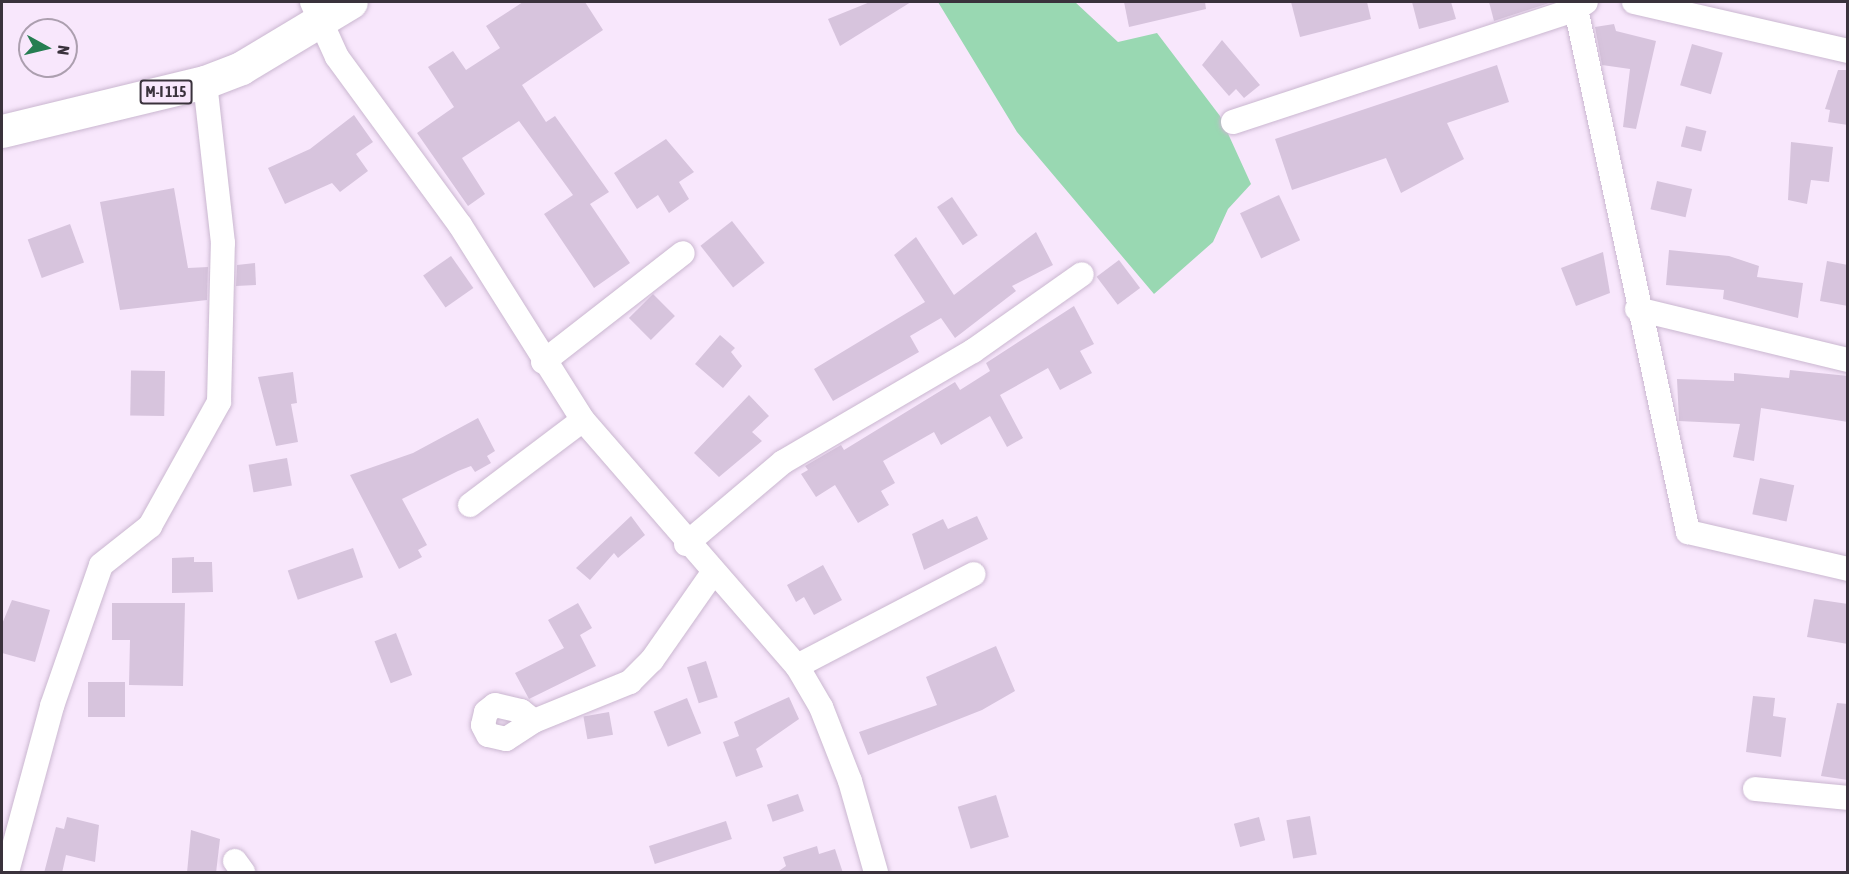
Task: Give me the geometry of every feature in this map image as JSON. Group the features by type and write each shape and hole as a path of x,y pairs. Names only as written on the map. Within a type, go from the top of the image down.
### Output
{"main road":[{"name":"M-I 115","path":"2,131 205,82 241,68 316,12 351,2"}],"street":[{"path":"1634,2 1848,51"},
{"path":"1233,122 1581,5 1637,309 1688,532 1848,568"},
{"path":"316,12 337,57 460,225 543,362 583,420 686,544 797,666 821,706 850,781 876,873"},
{"path":"8,873 52,706 101,565 150,526 219,402 223,243 205,82"},
{"path":"543,362 684,253"},
{"path":"686,544 783,462 973,351 1082,274"},
{"path":"1637,309 1848,360"},
{"path":"470,504 583,420"},
{"path":"534,721 630,682 652,660 712,573"},
{"path":"797,666 974,574"},
{"path":"1755,789 1848,798"}],"green space":[{"path":"938,2 1075,2 1118,42 1157,33 1220,116 1251,184 1228,209 1213,242 1154,294 1017,132"}],"building":[{"path":"523,2 585,2 603,30 522,85 546,122 555,116 609,192 590,204 630,263 594,288 544,214 573,195 519,121 462,158 485,194 468,206 417,133 454,107 428,67 453,51 466,70 500,48 486,26"},
{"path":"870,2 911,2 840,46 828,19"},
{"path":"1124,2 1205,2 1206,9 1129,27"},
{"path":"1291,2 1367,2 1371,19 1300,37"},
{"path":"1412,2 1451,2 1456,19 1419,29"},
{"path":"1489,2 1549,2 1549,3 1494,21"},
{"path":"1614,24 1616,31 1656,41 1636,129 1623,127 1630,69 1602,65 1595,27"},
{"path":"1222,40 1260,85 1244,98 1236,89 1229,96 1202,65"},
{"path":"1692,44 1723,53 1711,94 1680,85"},
{"path":"1497,65 1509,102 1447,123 1464,159 1401,193 1386,158 1292,190 1275,139"},
{"path":"1838,70 1848,70 1848,125 1828,122 1830,110 1825,109"},
{"path":"354,115 373,142 356,154 368,171 340,192 332,183 285,204 268,168 310,149"},
{"path":"1686,126 1706,131 1701,151 1681,146"},
{"path":"666,139 694,172 679,182 689,199 669,213 658,195 637,209 614,173"},
{"path":"1791,142 1833,147 1829,182 1811,180 1807,204 1788,200"},
{"path":"1657,181 1692,189 1686,217 1650,209"},
{"path":"174,188 188,268 208,267 207,300 120,310 100,202"},
{"path":"1279,195 1300,240 1261,258 1240,213"},
{"path":"952,197 978,235 963,245 937,207"},
{"path":"732,221 765,263 733,287 700,246"},
{"path":"70,224 84,263 42,278 28,239"},
{"path":"1036,232 1053,265 1012,286 1016,291 955,338 941,318 910,336 919,352 833,401 814,369 925,302 894,255 916,237 954,295"},
{"path":"1669,250 1729,256 1759,266 1757,277 1803,283 1798,318 1723,299 1724,290 1666,285"},
{"path":"1603,252 1610,293 1576,306 1561,268"},
{"path":"451,256 473,288 446,307 423,276"},
{"path":"1119,260 1140,288 1118,305 1097,277"},
{"path":"1827,261 1848,265 1848,306 1820,301"},
{"path":"255,263 256,285 236,286 237,265"},
{"path":"653,294 675,316 651,340 629,318"},
{"path":"1074,306 1094,344 1080,351 1092,373 1060,390 1048,368 1000,395 1023,438 1007,447 990,416 941,445 934,432 883,461 895,483 881,491 889,505 858,523 835,485 816,497 801,474 808,470 805,466 841,445 844,450 955,382 960,390 990,371 986,363"},
{"path":"720,335 735,348 731,352 742,366 723,388 695,364"},
{"path":"131,370 165,371 164,416 130,415"},
{"path":"1790,370 1848,376 1848,422 1761,408 1754,461 1733,457 1740,424 1679,421 1677,379 1734,381 1734,373 1789,378"},
{"path":"293,372 297,403 291,404 298,442 276,446 258,377"},
{"path":"749,395 769,416 752,432 762,441 719,477 694,453"},
{"path":"478,418 495,451 487,456 491,463 475,472 471,466 458,471 402,499 427,545 418,550 422,557 399,569 350,475 413,453"},
{"path":"287,458 292,486 253,492 249,465"},
{"path":"1760,478 1794,485 1787,521 1752,514"},
{"path":"631,516 645,535 618,558 614,553 590,580 576,568"},
{"path":"977,516 988,539 924,570 912,534 943,519 948,529"},
{"path":"353,548 363,577 298,600 288,570"},
{"path":"194,557 194,562 212,562 213,592 172,593 172,558"},
{"path":"823,565 842,600 814,615 804,597 796,602 787,585"},
{"path":"1814,599 1848,604 1848,644 1807,637"},
{"path":"12,600 50,610 35,662 2,653 2,624"},
{"path":"112,603 185,603 183,686 129,685 130,640 112,640"},
{"path":"578,603 592,628 580,635 596,666 529,699 515,673 564,648 548,620"},
{"path":"396,633 412,675 391,683 375,641"},
{"path":"996,646 1015,691 982,710 868,755 859,732 937,705 926,677"},
{"path":"706,661 718,697 699,703 687,667"},
{"path":"88,682 125,682 125,717 88,717"},
{"path":"1753,696 1775,698 1773,716 1786,718 1781,757 1746,752"},
{"path":"789,697 799,719 756,749 763,767 736,777 723,742 739,736 734,722"},
{"path":"687,698 701,733 668,747 654,711"},
{"path":"1837,703 1848,704 1848,780 1821,776"},
{"path":"609,712 613,735 587,739 583,717"},
{"path":"798,794 804,811 773,822 767,805"},
{"path":"996,795 1009,837 971,849 958,807"},
{"path":"1310,816 1317,854 1293,859 1286,820"},
{"path":"67,817 99,825 95,862 66,855 62,873 44,873 56,827 64,829"},
{"path":"1259,817 1265,840 1240,847 1234,824"},
{"path":"726,821 732,839 655,864 649,846"},
{"path":"191,830 220,839 216,873 187,873"},
{"path":"817,846 819,854 835,849 843,873 776,873 786,866 783,857"}]}
